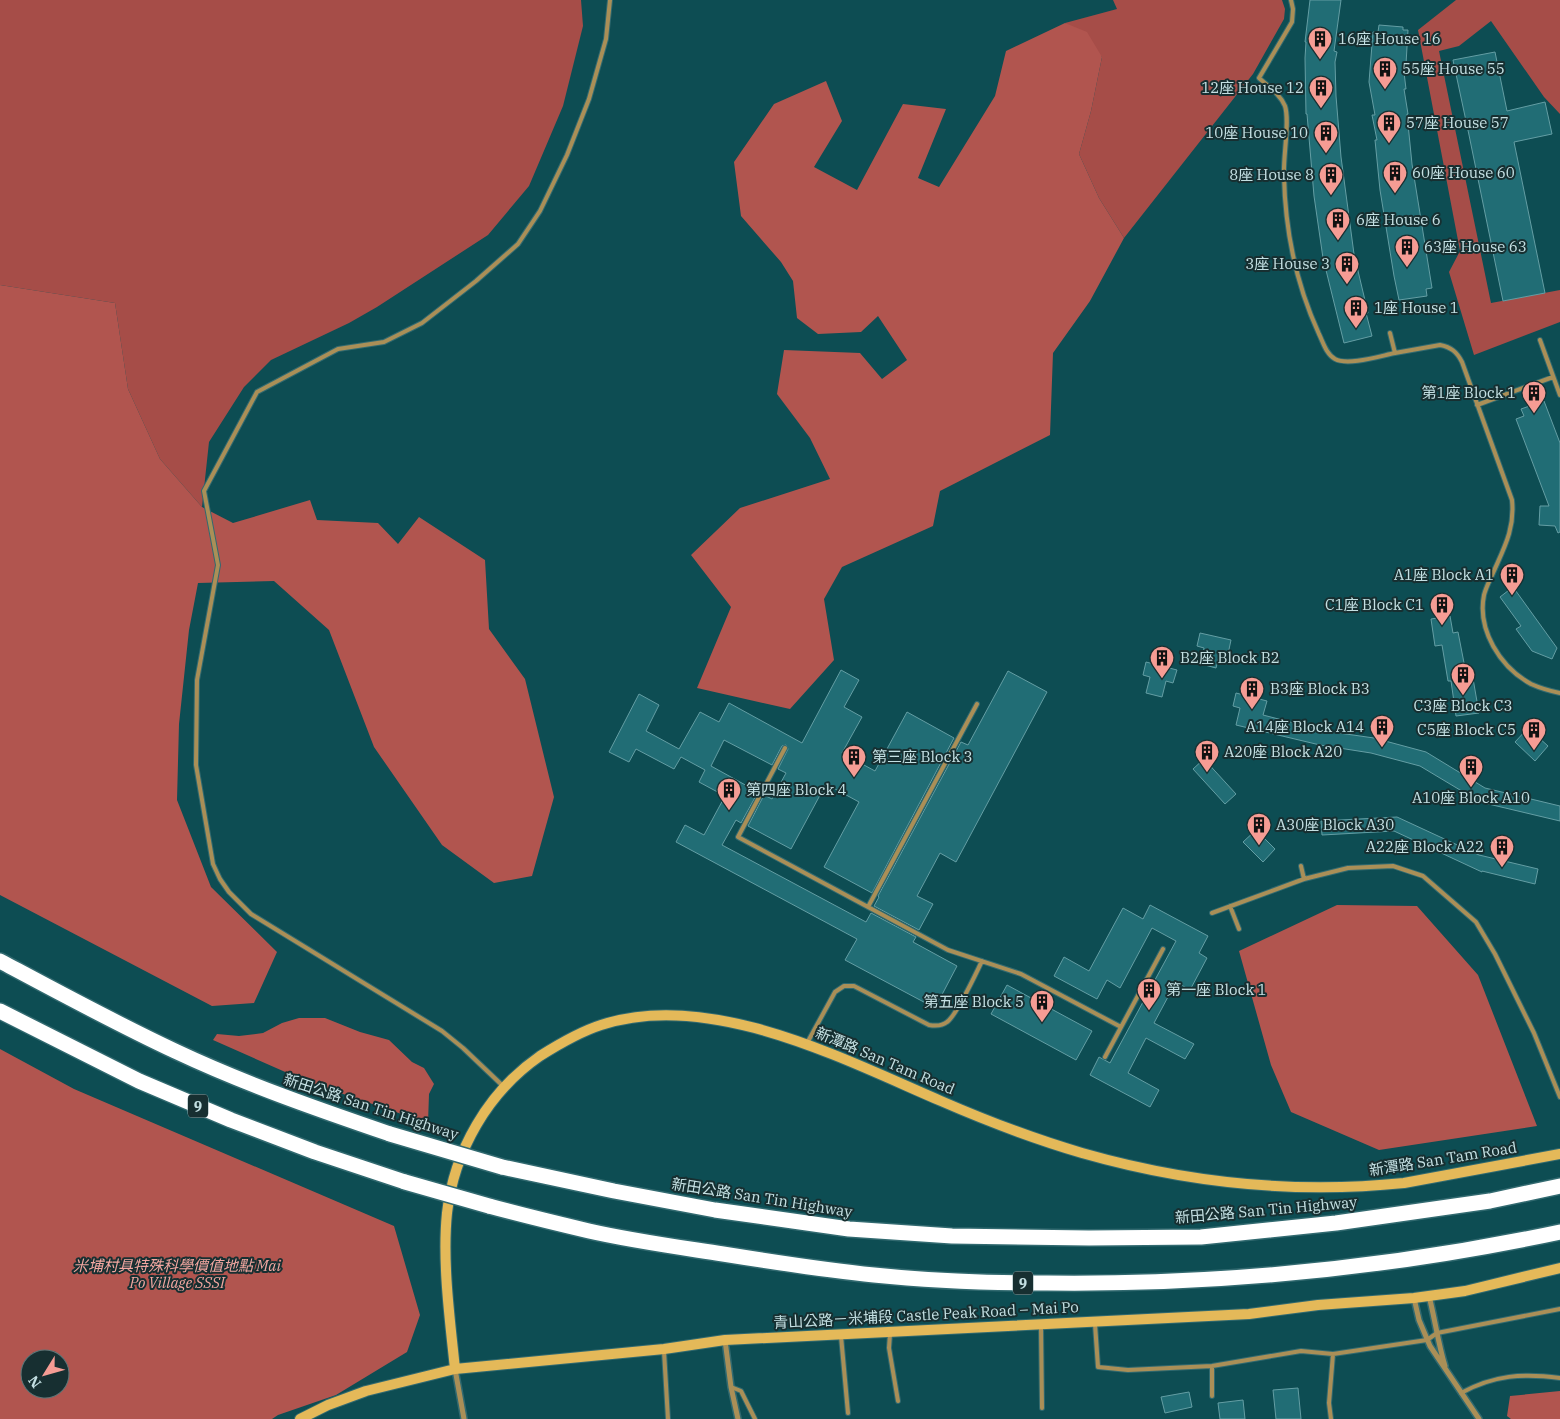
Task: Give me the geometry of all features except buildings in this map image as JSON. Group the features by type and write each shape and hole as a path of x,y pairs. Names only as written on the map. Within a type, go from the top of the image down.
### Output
{"highway":[{"name":"新田公路 San Tin Highway","path":"0,961 176,1052 287,1099 390,1134 502,1167 614,1191 706,1208 849,1229 952,1236 1201,1237 1336,1223 1490,1201 1560,1186"},
{"name":"9","path":"0,1011 139,1081 231,1120 315,1152 405,1182 488,1206 591,1231 781,1263 876,1275 994,1283 1110,1284 1230,1279 1351,1267 1463,1250 1560,1232"}],"street":[{"name":"新潭路 San Tam Road","path":"455,1369 448,1293 447,1212 457,1167 471,1134 504,1087 533,1061 569,1038 601,1025 632,1018 673,1016 712,1019 766,1031 854,1063 954,1107 1048,1142 1139,1167 1208,1180 1292,1187 1335,1188 1381,1185 1404,1183 1560,1154"},
{"name":"青山公路－米埔段 Castle Peak Road – Mai Po","path":"300,1419 328,1405 366,1391 455,1369 664,1349 725,1340 1249,1314 1318,1305 1414,1298 1465,1291 1560,1268"},
{"path":"1429,1296 1447,1373"},
{"path":"1414,1298 1418,1320 1427,1340 1479,1419"},
{"path":"725,1340 731,1387 738,1419"},
{"path":"455,1369 464,1419"}],"lane":[{"path":"504,1087 442,1030 251,914 229,892 220,879 213,864 208,845 196,765 197,680 218,565 204,491 257,392 338,349 384,342 422,323 476,281 518,244 540,211 567,155 589,99 606,39 610,0"},
{"path":"1291,0 1293,8 1292,22 1260,78 1279,96 1285,108 1284,172 1288,225 1298,276 1315,326 1330,355 1335,359 1346,362 1440,345 1454,350 1462,362 1510,492 1513,509 1509,535 1484,593 1482,609 1485,625 1497,653 1507,665 1524,679 1545,690 1560,694"},
{"path":"1390,333 1395,353"},
{"path":"1540,340 1560,395"},
{"path":"1477,404 1553,377"},
{"path":"868,907 977,704"},
{"path":"785,748 738,837 948,950 1021,974 1121,1027"},
{"path":"1301,866 1304,879"},
{"path":"1212,913 1304,879 1348,868 1393,866 1423,876 1476,922 1495,954 1529,1024 1560,1097"},
{"path":"1230,906 1239,929"},
{"path":"1105,1057 1163,949"},
{"path":"806,1045 835,992 844,986 854,986 929,1025 946,1023 954,1013 982,961"},
{"path":"1095,1321 1098,1367 1128,1370 1212,1366 1301,1351 1333,1354 1427,1340 1437,1333 1560,1310"},
{"path":"1041,1324 1042,1408"},
{"path":"890,1332 889,1348 898,1400"},
{"path":"841,1333 848,1413"},
{"path":"664,1349 668,1419"},
{"path":"1330,1419 1328,1403 1333,1354"},
{"path":"1212,1366 1212,1396"},
{"path":"1461,1393 1477,1384 1507,1376 1537,1375 1560,1378"},
{"path":"731,1387 741,1391 755,1419"}],"shaded area":[{"path":"0,0 581,0 583,26 563,106 529,186 488,235 377,307 349,323 271,360 244,387 209,442 202,507 160,459 128,389 115,303 0,285"},
{"path":"1113,0 1282,0 1285,9 1284,19 1253,74 1124,238 1099,198 1079,154 1091,111 1102,57 1065,23 1117,9"},
{"path":"1456,0 1560,0 1560,114 1544,97 1491,21 1459,46 1439,51 1491,303 1560,290 1560,322 1474,355 1449,272 1460,251 1418,30"}],"green space":[{"path":"1065,23 1087,32 1102,57 1091,111 1079,154 1099,198 1124,238 1090,301 1053,353 1050,435 940,491 933,526 842,567 824,599 834,660 790,709 697,688 731,607 691,555 740,508 830,479 810,438 777,394 784,350 860,353 882,379 907,360 878,316 861,332 818,334 797,318 793,281 781,262 741,216 734,162 774,104 826,81 842,121 814,167 857,190 903,104 946,109 918,178 939,187 995,96 1006,51"},
{"path":"0,285 115,303 128,389 160,459 202,507 233,523 310,500 317,520 378,523 398,544 419,517 485,560 489,629 525,679 554,797 532,876 494,883 442,845 374,747 329,630 274,581 198,583 189,630 179,724 177,800 211,887 277,952 254,1003 212,1006 0,895"},
{"path":"1337,905 1417,906 1478,975 1537,1126 1379,1150 1291,1112 1271,1065 1239,951"},
{"path":"299,1018 325,1018 360,1032 389,1040 412,1062 424,1068 434,1084 429,1094 428,1123 308,1082 213,1040 217,1034 239,1036 263,1033 282,1023"},
{"name":"米埔村具特殊科學價值地點 Mai Po Village SSSI","path":"0,1049 74,1089 394,1226 420,1315 407,1352 336,1395 278,1415 272,1419 0,1419"},
{"path":"1560,1391 1560,1419 1511,1419 1507,1416 1510,1396"}],"place":[{"name":"16座 House 16","path":"1320,60"},
{"name":"55座 House 55","path":"1385,90"},
{"name":"12座 House 12","path":"1321,109"},
{"name":"57座 House 57","path":"1389,144"},
{"name":"10座 House 10","path":"1326,154"},
{"name":"60座 House 60","path":"1395,194"},
{"name":"8座 House 8","path":"1331,196"},
{"name":"6座 House 6","path":"1338,241"},
{"name":"63座 House 63","path":"1407,268"},
{"name":"3座 House 3","path":"1347,285"},
{"name":"1座 House 1","path":"1356,329"},
{"name":"第1座 Block 1","path":"1534,414"},
{"name":"A1座 Block A1","path":"1512,596"},
{"name":"C1座 Block C1","path":"1442,626"},
{"name":"B2座 Block B2","path":"1162,679"},
{"name":"C3座 Block C3","path":"1463,696"},
{"name":"B3座 Block B3","path":"1252,710"},
{"name":"A14座 Block A14","path":"1382,748"},
{"name":"C5座 Block C5","path":"1534,751"},
{"name":"A20座 Block A20","path":"1207,773"},
{"name":"第三座 Block 3","path":"854,778"},
{"name":"A10座 Block A10","path":"1471,788"},
{"name":"第四座 Block 4","path":"729,811"},
{"name":"A30座 Block A30","path":"1259,846"},
{"name":"A22座 Block A22","path":"1502,868"},
{"name":"第一座 Block 1","path":"1149,1011"},
{"name":"第五座 Block 5","path":"1042,1023"}]}
